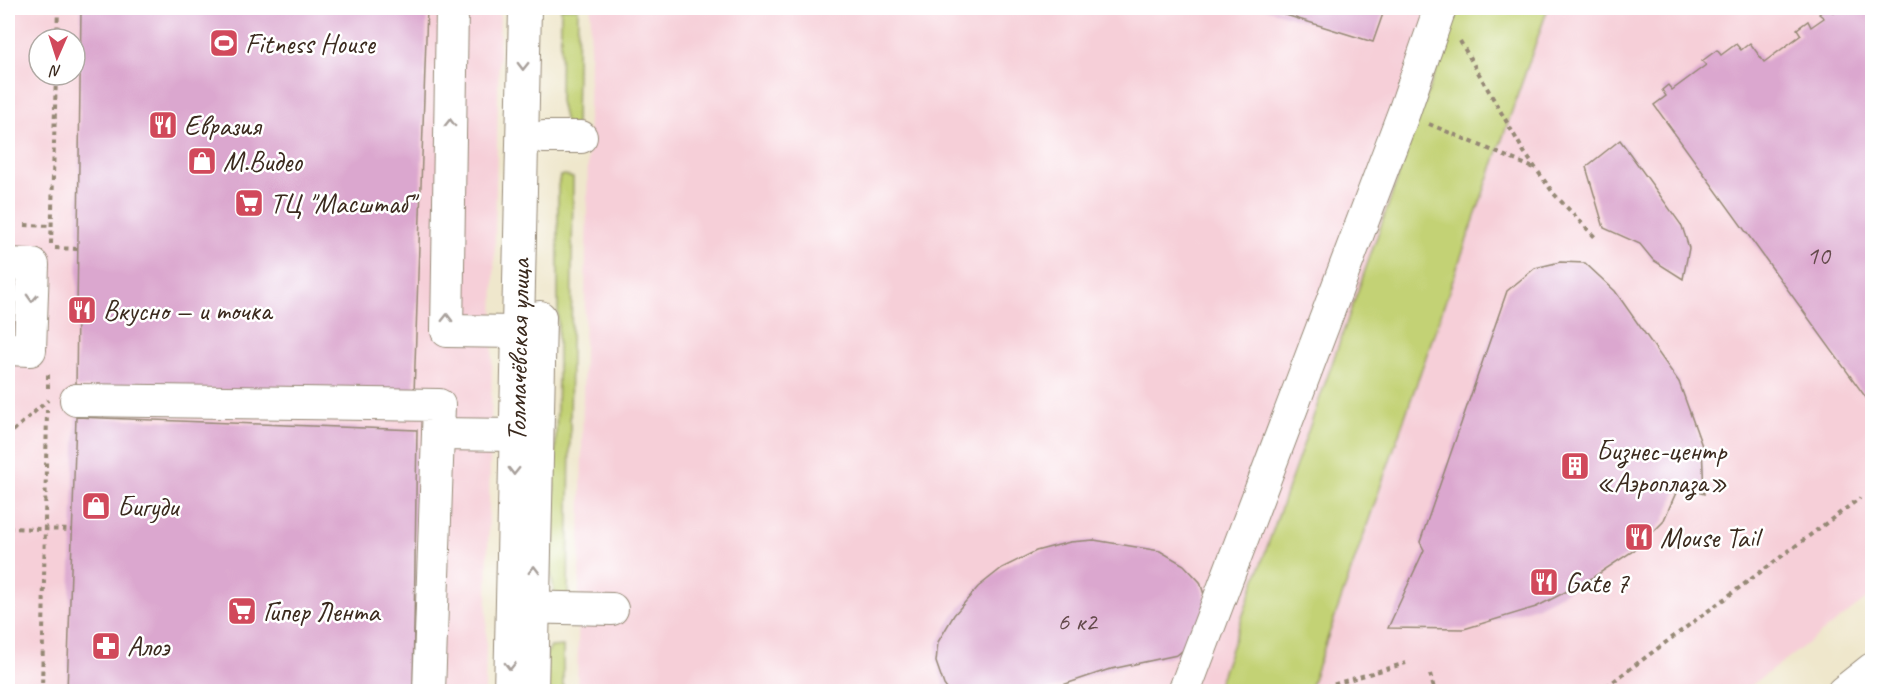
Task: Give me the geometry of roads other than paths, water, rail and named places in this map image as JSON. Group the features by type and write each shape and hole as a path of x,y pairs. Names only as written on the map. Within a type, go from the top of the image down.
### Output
{"street":[{"path":"452,8 447,331 518,332"},
{"name":"Толмачёвская улица","path":"525,8 515,435 523,607 532,692"},
{"name":"Толмачёвская улица","path":"510,692 523,607 544,137 547,8"},
{"path":"1184,692 1404,112 1440,8"},
{"path":"544,137 581,137"},
{"path":"8,264 33,265 30,350 8,349"},
{"path":"62,400 439,405 429,692"},
{"path":"438,434 515,435"},
{"path":"523,607 612,609"},
{"path":"1842,692 1872,669"}],"place":[{"name":"Fitness House","path":"224,43"},
{"name":"Евразия","path":"163,125"},
{"name":"М.Видео","path":"202,161"},
{"name":"ТЦ \"Масштаб\"","path":"249,203"},
{"name":"Вкусно — и точка","path":"82,310"},
{"name":"Бизнес-центр «Аэроплаза»","path":"1575,466"},
{"name":"Бигуди","path":"96,506"},
{"name":"Mouse Tail","path":"1639,537"},
{"name":"Gate 7","path":"1544,582"},
{"name":"Гипер Лента","path":"242,611"},
{"name":"Алоэ","path":"106,646"}]}
